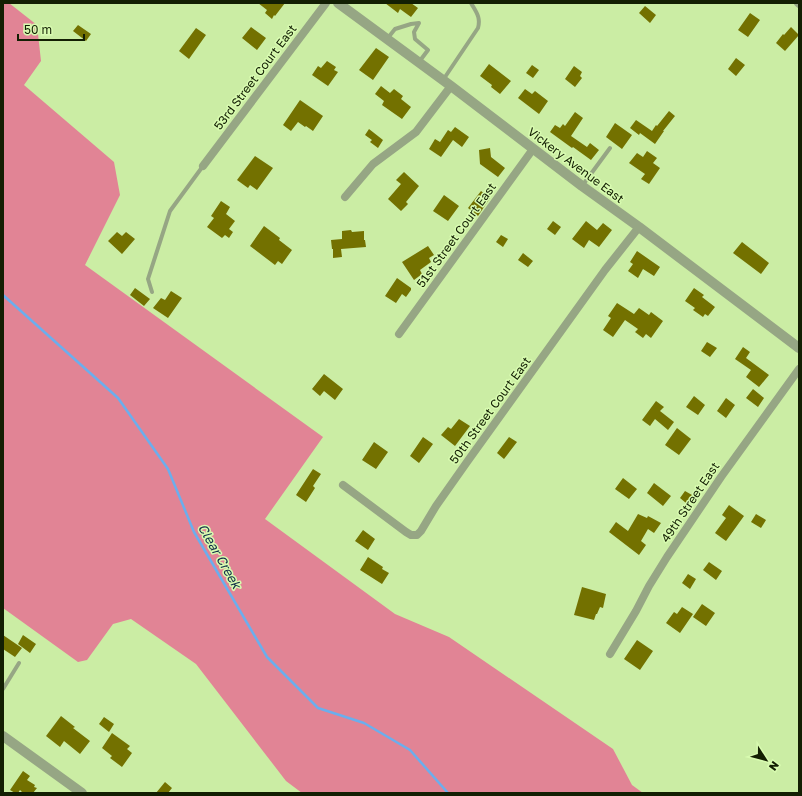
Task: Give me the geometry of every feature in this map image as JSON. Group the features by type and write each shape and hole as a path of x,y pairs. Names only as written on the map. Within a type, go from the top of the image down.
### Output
{"street":[{"name":"53rd Street Court East","path":"203,166 326,3"},
{"name":"Vickery Avenue East","path":"338,3 447,83 799,348"},
{"path":"345,197 373,164 416,132 447,83"},
{"name":"51st Street Court East","path":"399,334 533,149"},
{"name":"50th Street Court East","path":"343,485 408,534 414,536 418,534 423,529 436,506 467,462 606,270 639,227"},
{"name":"49th Street East","path":"610,654 667,557 721,477 799,369"},
{"path":"3,736 82,793"}],"lane":[{"path":"447,83 480,22 479,17 470,3"},
{"path":"387,39 395,29 419,22 414,32 415,39 428,50 419,63"},
{"path":"582,186 610,148"},
{"path":"152,292 148,279 170,211 203,166"},
{"path":"3,689 19,663"}],"shaded area":[{"path":"3,3 9,3 37,25 41,61 24,85 114,162 120,195 85,265 323,437 265,519 395,614 449,637 613,749 632,785 643,793 302,793 286,781 196,664 131,619 113,624 87,660 78,662 3,608"}],"building":[{"path":"258,3 285,3 272,19 265,13 267,10"},
{"path":"385,3 411,3 418,8 411,17 400,9 398,13"},
{"path":"645,6 656,15 650,23 639,13"},
{"path":"750,13 760,20 748,37 738,30"},
{"path":"78,25 91,34 86,41 73,31"},
{"path":"251,27 266,38 257,50 242,38"},
{"path":"791,27 799,35 785,51 776,43"},
{"path":"196,28 206,35 189,59 179,51"},
{"path":"376,48 389,57 373,80 359,70"},
{"path":"736,58 745,65 736,76 728,69"},
{"path":"327,61 336,67 334,70 338,72 328,86 312,75 318,66 321,68"},
{"path":"489,64 511,81 500,94 491,87 492,85 480,76"},
{"path":"532,65 539,70 533,78 526,73"},
{"path":"574,66 582,72 580,76 582,78 575,87 565,79"},
{"path":"381,86 390,93 394,89 403,96 401,99 411,107 402,119 382,105 384,101 375,94"},
{"path":"525,89 532,94 535,91 548,101 539,114 518,98"},
{"path":"300,100 323,116 313,131 298,122 291,131 283,125"},
{"path":"669,111 675,116 655,144 630,128 636,120 652,131"},
{"path":"575,112 583,118 571,136 587,147 590,143 599,150 591,160 550,132 555,125 560,128 563,124 565,126"},
{"path":"615,123 632,135 622,149 606,137"},
{"path":"455,127 469,137 462,147 453,140 441,157 429,149 435,139 440,142 448,130 451,132"},
{"path":"369,129 383,140 378,148 370,142 372,140 365,135"},
{"path":"490,148 491,157 505,168 498,177 480,164 479,150"},
{"path":"647,151 657,158 653,163 660,168 649,184 641,179 645,174 629,163 637,153 643,157"},
{"path":"255,156 273,168 257,190 250,185 248,188 237,180"},
{"path":"404,172 419,186 406,202 408,204 401,211 388,199 401,184 396,180"},
{"path":"481,191 490,198 478,216 468,208"},
{"path":"444,195 459,206 448,221 433,211"},
{"path":"221,201 230,207 226,214 235,221 229,229 233,232 229,238 225,235 222,238 207,227 214,218 211,216"},
{"path":"553,221 561,227 555,235 547,229"},
{"path":"586,221 597,230 603,223 612,230 599,247 589,240 584,248 572,239"},
{"path":"264,226 280,238 279,240 292,250 282,264 278,261 275,265 250,246"},
{"path":"351,230 352,232 364,231 366,247 341,249 342,257 333,258 331,240 342,239 342,231"},
{"path":"117,232 122,236 126,232 135,239 122,254 108,241"},
{"path":"501,235 508,239 503,247 496,242"},
{"path":"742,242 769,263 761,274 733,253"},
{"path":"428,246 434,255 429,258 431,262 420,270 422,274 414,280 402,262"},
{"path":"637,251 660,267 654,276 643,269 638,278 628,271 633,264 630,262"},
{"path":"523,253 533,261 528,267 518,260"},
{"path":"397,278 411,288 411,290 406,297 402,294 396,303 385,296"},
{"path":"135,288 150,299 144,306 130,295"},
{"path":"694,288 704,295 702,297 715,307 708,316 705,314 703,317 693,310 695,308 685,301"},
{"path":"171,291 182,298 168,318 153,308 161,298 165,300"},
{"path":"617,303 634,314 639,308 649,315 651,312 663,321 651,338 646,334 643,338 635,332 638,329 625,320 613,337 603,330 611,318 608,316"},
{"path":"707,342 717,348 710,357 701,351"},
{"path":"743,347 750,352 746,358 769,375 759,387 746,377 751,370 735,359"},
{"path":"324,374 343,389 335,400 324,391 320,396 312,389"},
{"path":"753,389 764,398 758,407 746,398"},
{"path":"694,396 705,405 698,415 686,407"},
{"path":"726,398 735,405 726,418 717,411"},
{"path":"656,401 664,407 660,411 674,422 668,430 655,419 650,426 642,420"},
{"path":"459,419 470,426 455,446 441,435 448,427 451,429"},
{"path":"677,428 691,439 679,455 665,445"},
{"path":"423,437 433,444 419,463 410,456"},
{"path":"509,437 517,442 504,459 497,453"},
{"path":"374,442 388,452 376,469 362,460"},
{"path":"313,469 321,474 313,486 315,488 306,502 296,495"},
{"path":"623,478 637,489 629,499 615,489"},
{"path":"654,483 671,496 663,506 647,493"},
{"path":"685,491 692,495 686,503 680,498"},
{"path":"729,505 744,516 726,541 715,533 726,518 722,515"},
{"path":"638,514 647,518 648,516 661,523 654,533 648,529 641,541 646,545 639,555 609,532 616,522 628,531"},
{"path":"756,514 766,520 761,528 751,522"},
{"path":"363,530 375,539 368,550 355,541"},
{"path":"368,557 389,573 382,584 360,570"},
{"path":"709,562 722,571 716,580 703,570"},
{"path":"688,574 696,579 690,589 682,583"},
{"path":"582,587 606,594 603,608 600,607 594,620 574,615"},
{"path":"702,604 715,613 706,626 693,617"},
{"path":"682,607 693,614 680,633 666,623 674,612 677,614"},
{"path":"3,635 22,648 15,657 3,649"},
{"path":"23,635 36,644 30,653 18,644"},
{"path":"637,640 653,651 640,670 624,659"},
{"path":"61,716 75,727 73,728 90,741 80,754 64,741 60,747 46,736"},
{"path":"104,717 114,724 109,732 99,724"},
{"path":"112,733 130,746 127,749 132,753 122,767 110,758 112,756 102,748"},
{"path":"23,771 30,776 27,780 37,788 33,793 23,793 20,790 18,793 15,793 10,790"},
{"path":"165,782 172,788 168,793 156,793"}],"waterway":[{"name":"Clear Creek","path":"3,295 118,398 168,469 194,532 267,657 318,708 364,723 410,750 448,793"}]}
